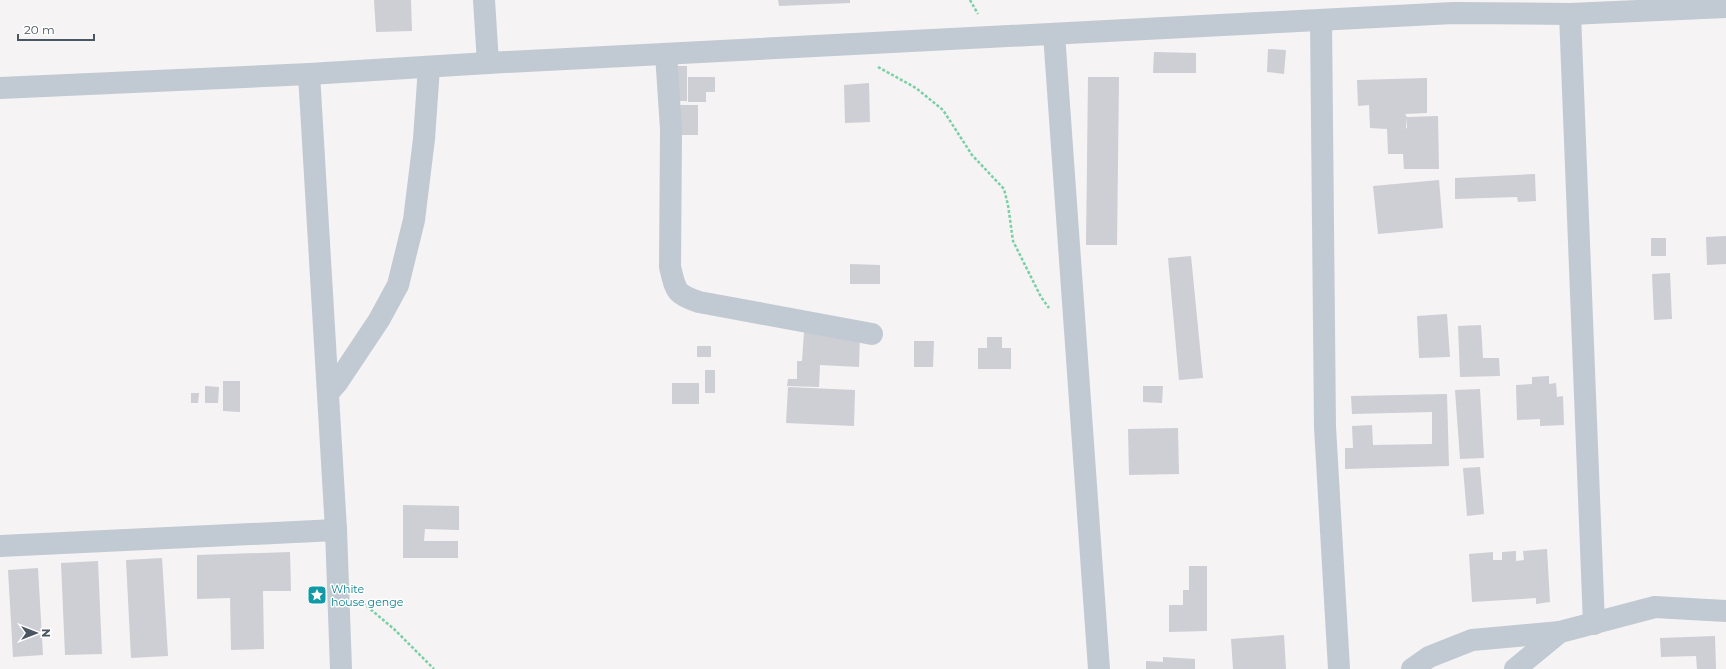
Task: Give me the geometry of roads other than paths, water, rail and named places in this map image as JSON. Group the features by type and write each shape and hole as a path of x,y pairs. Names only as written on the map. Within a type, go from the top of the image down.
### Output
{"street":[{"path":"484,0 488,63"},
{"path":"0,88 309,74 488,63 1321,20 1453,14 1570,14 1611,6 1726,7"},
{"path":"1570,14 1594,624"},
{"path":"1321,20 1325,427 1339,669"},
{"path":"1054,34 1099,669"},
{"path":"666,54 671,129 670,267 674,286 678,292 685,297 699,302 872,334"},
{"path":"328,393 337,383 379,320 398,285 414,220 424,138 429,67"},
{"path":"309,74 336,530 341,669"},
{"path":"0,546 336,530"},
{"path":"1412,669 1430,658 1472,640 1560,632 1656,607 1726,611"},
{"path":"1515,669 1560,632"}],"place":[{"name":"White house genge","path":"317,595"}]}
